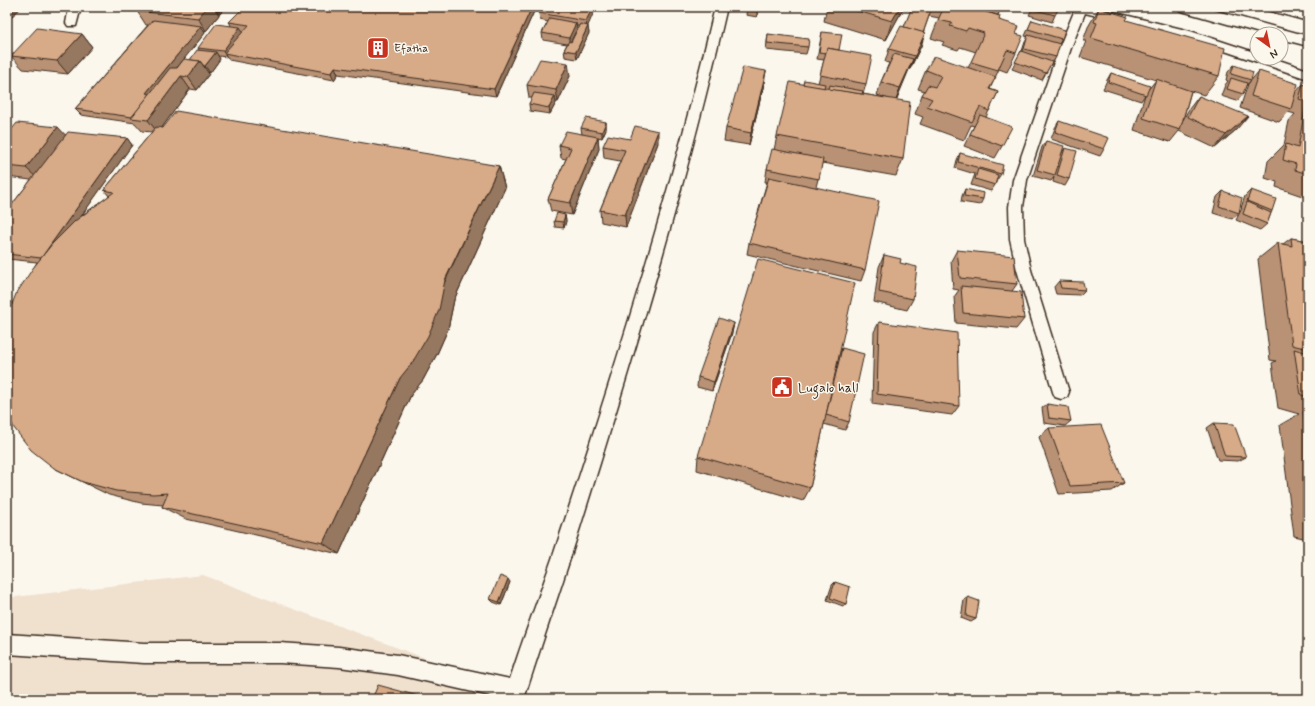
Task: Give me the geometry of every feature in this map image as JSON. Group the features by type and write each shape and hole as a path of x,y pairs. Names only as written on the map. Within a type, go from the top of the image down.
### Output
{"highway":[{"path":"1184,7 1308,41"},
{"path":"1273,7 1308,16"}],"lane":[{"path":"72,23 75,7"},
{"path":"7,644 144,653 280,653 339,657 398,665 516,695 611,402 661,238 693,124 721,7"},
{"path":"1061,392 1017,239 1016,207 1020,180 1065,48 1081,7 1186,34 1249,54"},
{"path":"1283,66 1308,75"}],"shaded area":[{"path":"203,575 478,678 550,699 7,699 7,598"}],"building":[{"path":"141,7 207,7 198,18 137,11"},
{"name":"Efatha","path":"244,7 532,7 494,89 335,67 331,73 224,53 249,25 229,22"},
{"path":"542,7 593,7 586,21 539,13"},
{"path":"747,7 759,7 757,10"},
{"path":"844,7 900,7 892,21"},
{"path":"912,7 931,10 923,33 904,27"},
{"path":"944,7 956,7 968,10 969,7 1000,16 999,20 1019,26 1016,34 1023,36 1016,53 1007,50 998,70 971,62 984,33 968,28 966,31 950,26 952,23 938,20"},
{"path":"956,7 969,7 968,10"},
{"path":"969,7 1001,7 998,15"},
{"path":"1033,7 1059,8 1055,15 1032,9"},
{"path":"1099,8 1128,17 1126,20 1225,48 1219,76 1091,38 1097,23 1094,22"},
{"path":"550,18 576,23 569,38 542,33"},
{"path":"153,20 201,26 146,93 150,94 132,117 75,109"},
{"path":"1032,20 1065,30 1062,39 1028,29"},
{"path":"216,24 240,27 223,51 198,48"},
{"path":"580,24 588,26 576,52 564,50 569,41 571,42"},
{"path":"901,26 925,33 915,56 889,49"},
{"path":"37,28 82,34 57,61 11,56"},
{"path":"822,32 842,34 839,50 827,48 826,53 819,52"},
{"path":"768,34 809,39 808,47 767,43"},
{"path":"1028,35 1060,44 1056,57 1024,49"},
{"path":"827,48 872,56 866,84 820,75"},
{"path":"197,50 216,52 204,66 200,61 190,60"},
{"path":"1021,51 1052,62 1046,73 1015,62"},
{"path":"894,54 913,59 900,88 881,82"},
{"path":"934,56 996,77 989,89 998,92 989,111 980,107 972,122 927,106 932,99 922,95 928,85 935,87 941,76 926,70"},
{"path":"184,59 200,61 188,77 181,76 148,120 131,118 170,68 177,68"},
{"path":"540,59 568,63 556,90 527,85"},
{"path":"1234,65 1253,72 1251,80 1231,74"},
{"path":"743,67 766,71 751,133 726,128"},
{"path":"1259,71 1298,84 1291,109 1251,96"},
{"path":"1111,73 1150,86 1146,95 1108,82"},
{"path":"1231,78 1247,83 1243,94 1227,89"},
{"path":"1156,79 1191,91 1180,130 1143,118"},
{"path":"804,80 825,84 824,88 803,85"},
{"path":"790,82 910,102 903,159 777,136"},
{"path":"1303,84 1308,86 1308,102 1299,99"},
{"path":"830,85 863,91 862,94 829,89"},
{"path":"534,93 555,96 549,108 529,104"},
{"path":"1199,96 1248,116 1226,135 1188,117"},
{"path":"1306,103 1308,103 1308,174 1295,170 1296,164 1283,160 1286,144 1298,148"},
{"path":"176,111 499,166 445,280 439,310 428,336 412,363 400,378 323,543 162,507 168,493 153,494 116,491 83,482 54,468 31,450 14,428 7,413 7,317 16,294 33,268 52,244 75,221 114,192 104,190 156,127 163,128"},
{"path":"980,115 1012,127 1002,146 970,134"},
{"path":"586,118 606,122 602,132 581,128"},
{"path":"1059,121 1109,138 1104,149 1055,132"},
{"path":"17,123 58,127 26,168 7,166 7,135"},
{"path":"635,126 658,131 625,215 600,210 625,150 603,146 608,135 630,139"},
{"path":"566,131 598,137 570,203 548,199 571,148 559,145"},
{"path":"68,132 127,138 41,258 7,254 7,211"},
{"path":"1046,141 1064,146 1055,175 1037,170"},
{"path":"1065,148 1077,151 1069,179 1057,175"},
{"path":"772,149 823,159 819,179 767,169"},
{"path":"960,153 1003,165 1001,174 958,162"},
{"path":"978,169 998,175 995,185 975,179"},
{"path":"769,177 879,201 865,270 749,243"},
{"path":"965,189 984,193 983,199 964,196"},
{"path":"1251,190 1276,199 1272,211 1247,201"},
{"path":"1223,191 1242,198 1239,213 1219,206"},
{"path":"1247,202 1271,213 1267,224 1243,214"},
{"path":"557,213 565,215 563,222 554,221"},
{"path":"1291,238 1308,241 1308,349 1292,345 1278,243 1292,246"},
{"path":"957,250 1014,256 1017,284 960,278"},
{"path":"884,255 901,259 900,263 917,267 913,299 879,292"},
{"path":"758,259 855,283 810,488 698,456"},
{"path":"1059,281 1083,282 1085,290 1061,288"},
{"path":"961,286 1021,292 1024,319 963,313"},
{"path":"719,318 734,323 714,382 698,377"},
{"path":"879,322 957,333 959,406 877,394"},
{"path":"842,348 864,354 849,422 826,415"},
{"path":"1294,349 1308,353 1308,397 1301,395"},
{"path":"1047,404 1068,407 1071,421 1049,418"},
{"path":"1303,412 1308,413 1308,447"},
{"path":"1214,423 1234,424 1246,457 1225,456"},
{"path":"1101,425 1124,483 1070,486 1049,428"},
{"path":"500,576 508,579 499,602 490,599"},
{"path":"835,582 850,587 846,604 830,598"},
{"path":"968,597 979,601 976,619 966,616"},
{"path":"378,685 429,699 372,699"},
{"path":"44,697 43,699 30,699"}],"waterway":[{"path":"1299,7 1308,9"}],"place":[{"name":"Efatha","path":"378,48"},
{"name":"Lugalo hall","path":"782,387"}]}
